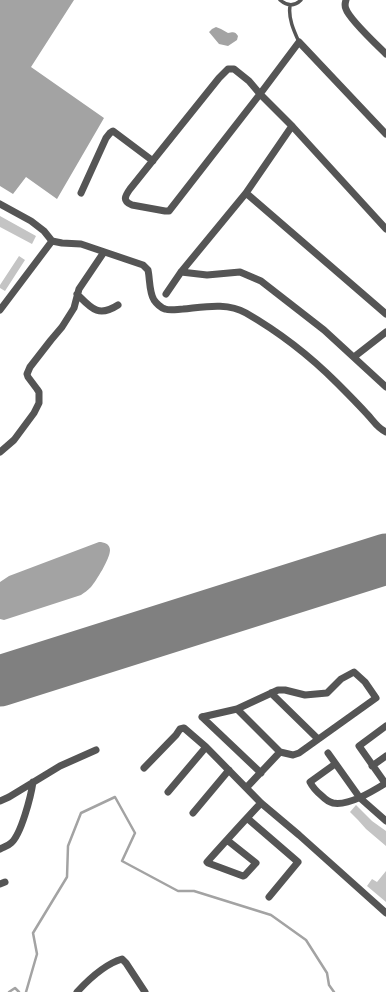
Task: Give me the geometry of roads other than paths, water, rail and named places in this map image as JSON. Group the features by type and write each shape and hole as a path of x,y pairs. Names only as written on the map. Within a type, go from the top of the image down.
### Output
{"street":[{"path":"346,0 346,10 348,14 386,54"},
{"path":"386,134 299,42 260,94 169,211 128,204 125,197 153,160 228,68 234,69 249,81 260,94 292,126 386,230"},
{"path":"166,294 181,272 246,193 292,126"},
{"path":"81,193 106,138 113,131 153,160"},
{"path":"246,193 386,314"},
{"path":"0,204 31,221 44,231 52,241 81,244 137,262 146,267 148,270 153,299 159,306 165,309 175,310 218,306 238,308 259,321 307,356 354,400 372,419 377,427 386,432"},
{"path":"0,310 52,241"},
{"path":"0,452 14,440 34,413 39,403 39,392 26,374 30,366 62,327 74,308 79,289 104,252"},
{"path":"181,272 207,275 240,272 261,281 324,330 386,388"},
{"path":"77,294 85,303 97,311 108,310 118,306"},
{"path":"354,357 386,332"},
{"path":"237,709 280,752 293,755 303,751 376,698 361,678 354,672 341,679 327,693 305,695 281,690 271,693 237,709 202,717 262,773"},
{"path":"271,693 318,739"},
{"path":"335,764 310,783 316,792 332,803 340,803 360,798 386,783 372,766 359,746 386,726"},
{"path":"144,768 182,728 184,728 206,747 247,787 261,803 386,913"},
{"path":"168,792 206,747"},
{"path":"0,801 60,766 96,750"},
{"path":"247,787 262,773 280,752"},
{"path":"328,753 360,798 386,821"},
{"path":"372,766 386,756"},
{"path":"193,813 229,770"},
{"path":"0,849 11,843 19,831 32,790 33,782"},
{"path":"227,840 256,863 244,876 207,863 227,840 261,803"},
{"path":"247,818 298,862 269,896"},
{"path":"77,992 94,974 117,961 122,960 126,963 145,992"}],"lane":[{"path":"280,0 290,6 297,4 301,0"},
{"path":"290,6 290,19 299,42"}],"waterway":[{"path":"26,992 37,954 33,933 67,877 68,846 81,813 115,797 135,833 122,861 178,891 194,891 271,915 306,940 327,973 329,985 334,992"},
{"path":"9,992 15,988 19,992"}]}
